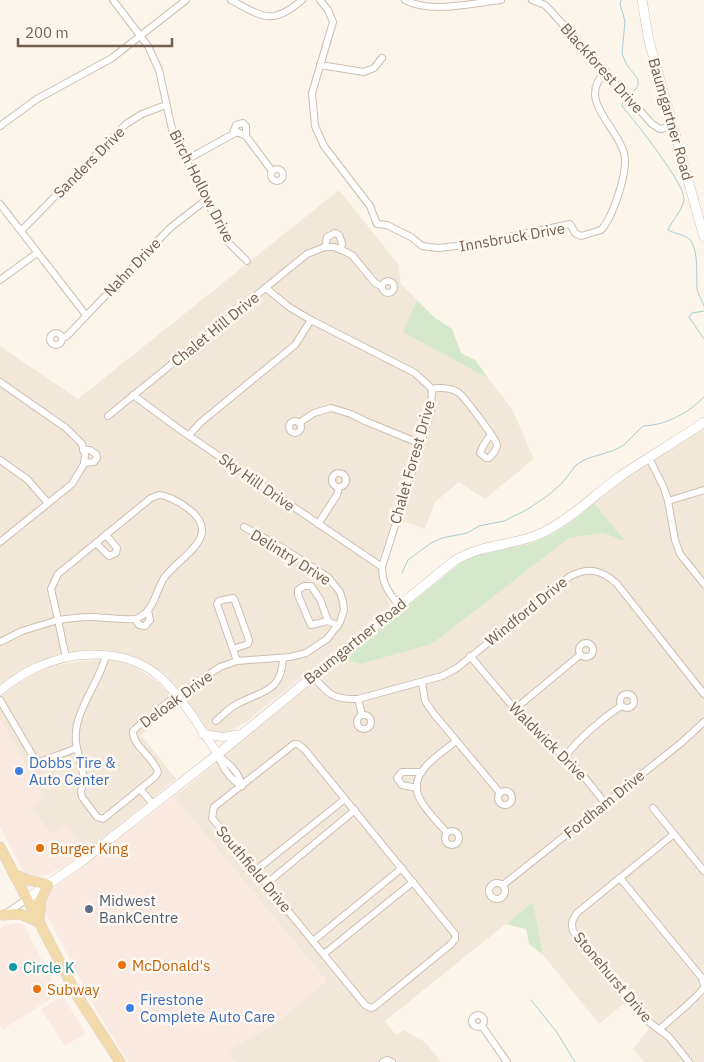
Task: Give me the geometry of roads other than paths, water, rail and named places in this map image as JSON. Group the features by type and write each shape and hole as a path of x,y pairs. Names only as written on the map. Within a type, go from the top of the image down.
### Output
{"main road":[{"name":"Baumgartner Road","path":"642,0 649,41 704,237"},
{"name":"Baumgartner Road","path":"27,899 82,861 218,754 454,561 468,552 531,538 555,526 577,512 616,479 704,422"},
{"path":"0,847 78,997 120,1062"},
{"path":"14,874 48,885 41,898 39,922"},
{"path":"2,916 20,914 39,922"}],"street":[{"name":"Birch Hollow Drive","path":"113,0 142,36 158,70 173,134 227,240 246,261"},
{"path":"0,126 37,99 106,62 142,36 186,0"},
{"path":"231,0 258,14 269,17 281,15 302,0"},
{"path":"320,0 328,10 333,22 320,65 364,72 374,68 382,58"},
{"path":"405,0 417,5 432,7 501,0"},
{"name":"Blackforest Drive","path":"532,0 545,5 550,10 656,127 665,129 673,126"},
{"name":"Innsbruck Drive","path":"320,65 315,80 312,104 315,126 324,146 370,206 377,224 387,225 411,237 422,246 438,248 475,244 570,224 575,233 581,236 601,230 607,221 616,197 626,161 622,147 595,99 595,86 606,71"},
{"name":"Sanders Drive","path":"21,231 121,129 142,114 166,106"},
{"path":"233,133 236,125 243,123 246,126 246,135"},
{"path":"186,160 238,132 246,135 272,171"},
{"name":"Nahn Drive","path":"62,338 170,228 206,200"},
{"path":"0,204 86,315"},
{"name":"Chalet Hill Drive","path":"325,246 327,237 335,233 339,235 342,243 341,250"},
{"name":"Chalet Hill Drive","path":"108,416 307,254 325,246 341,250 352,255 375,282 381,286"},
{"path":"0,280 37,253"},
{"name":"Chalet Forest Drive","path":"266,288 288,307 311,320 415,372 432,389 431,411 382,567"},
{"path":"188,435 201,422 295,345 311,320"},
{"path":"0,382 66,428 77,438 82,444 84,463 81,472 72,484 0,542"},
{"path":"432,389 439,388 459,393 492,434"},
{"name":"Sky Hill Drive","path":"133,395 188,435 382,567"},
{"path":"299,423 314,413 331,408 351,414 421,444"},
{"path":"83,450 90,450 96,454 97,458 94,462 84,463"},
{"path":"648,458 668,500 675,540 680,554 704,584"},
{"path":"0,460 28,479 48,503"},
{"path":"318,524 338,495 339,487"},
{"path":"668,500 704,490"},
{"path":"0,642 22,632 58,620 86,616 135,619 148,611 173,566 199,542 202,532 201,521 179,502 168,496 159,495 151,498 58,574 51,588 58,620 66,658"},
{"name":"Delintry Drive","path":"244,527 281,547 328,577 340,592 344,602 342,617"},
{"path":"96,543 109,556 116,553 117,548 106,535"},
{"path":"382,567 382,579 385,586 399,606"},
{"name":"Windford Drive","path":"313,676 327,692 333,696 346,699 358,699 442,676 456,668 569,577 576,573 596,571 608,576 617,584 704,694"},
{"path":"328,621 320,599 311,586 304,586 298,590 297,592 311,625 328,621 338,626"},
{"path":"233,649 248,644 249,640 235,601 231,598 219,601 217,604 237,661"},
{"path":"135,619 139,625 145,626 150,620 148,611"},
{"name":"Deloak Drive","path":"77,748 84,778 81,792 82,797 99,819 103,819 155,777 158,772 156,766 135,740 133,731 177,696 220,668 237,661 283,658 306,653 327,639 338,626 342,617"},
{"path":"0,700 37,763 77,748 76,725 102,672 106,655"},
{"path":"0,691 26,672 66,658 106,655 125,659 151,670 166,682 218,754 222,766 242,786"},
{"path":"515,709 580,655"},
{"name":"Waldwick Drive","path":"470,656 543,740 565,756 605,803"},
{"path":"216,721 236,704 261,694 273,686 282,671 283,658"},
{"path":"422,682 425,701 434,714 500,793"},
{"path":"358,699 362,715"},
{"path":"565,756 577,742 621,706"},
{"name":"Fordham Drive","path":"503,885 704,722"},
{"path":"203,734 222,737 242,734"},
{"path":"447,832 420,798 417,788 422,772 429,763 456,741"},
{"name":"Southfield Drive","path":"298,744 305,750 402,868 455,934 455,939 377,1005 370,1008 365,1005 212,818 214,807 242,786 290,746 298,744"},
{"path":"417,788 402,785 397,778 402,772 422,772"},
{"path":"140,789 153,804"},
{"path":"256,871 345,798"},
{"path":"653,808 704,871"},
{"path":"266,884 355,810"},
{"name":"Stonehurst Drive","path":"674,834 574,916 572,924 573,932 645,1019 669,1037 689,1062"},
{"path":"313,941 402,868"},
{"path":"620,878 702,978 704,986 701,993 672,1017 660,1030"},
{"path":"324,954 413,882"},
{"path":"2,916 27,899"},
{"path":"482,1026 507,1062"},
{"path":"383,1062 387,1060 392,1062"}],"waterway":[{"path":"621,0 620,4 625,21 622,54 627,65 638,79 638,86 633,92"},
{"path":"623,101 622,106 658,152 682,191 683,203 668,230 685,236 693,245 696,256 697,289 704,306"},
{"path":"704,311 692,313 689,317 704,339"},
{"path":"402,573 408,560 431,543 442,538 467,533 479,526 504,521 528,509 550,494 563,482 576,465 586,459 624,445 643,426 669,421 691,408 704,397"},
{"path":"531,1000 556,1031 575,1062"}],"place":[{"name":"Dobbs Tire & Auto Center","path":"19,771"},
{"name":"Burger King","path":"40,848"},
{"name":"Midwest BankCentre","path":"89,909"},
{"name":"McDonald's","path":"122,965"},
{"name":"Circle K","path":"13,967"},
{"name":"Subway","path":"37,989"},
{"name":"Firestone Complete Auto Care","path":"130,1008"}]}
